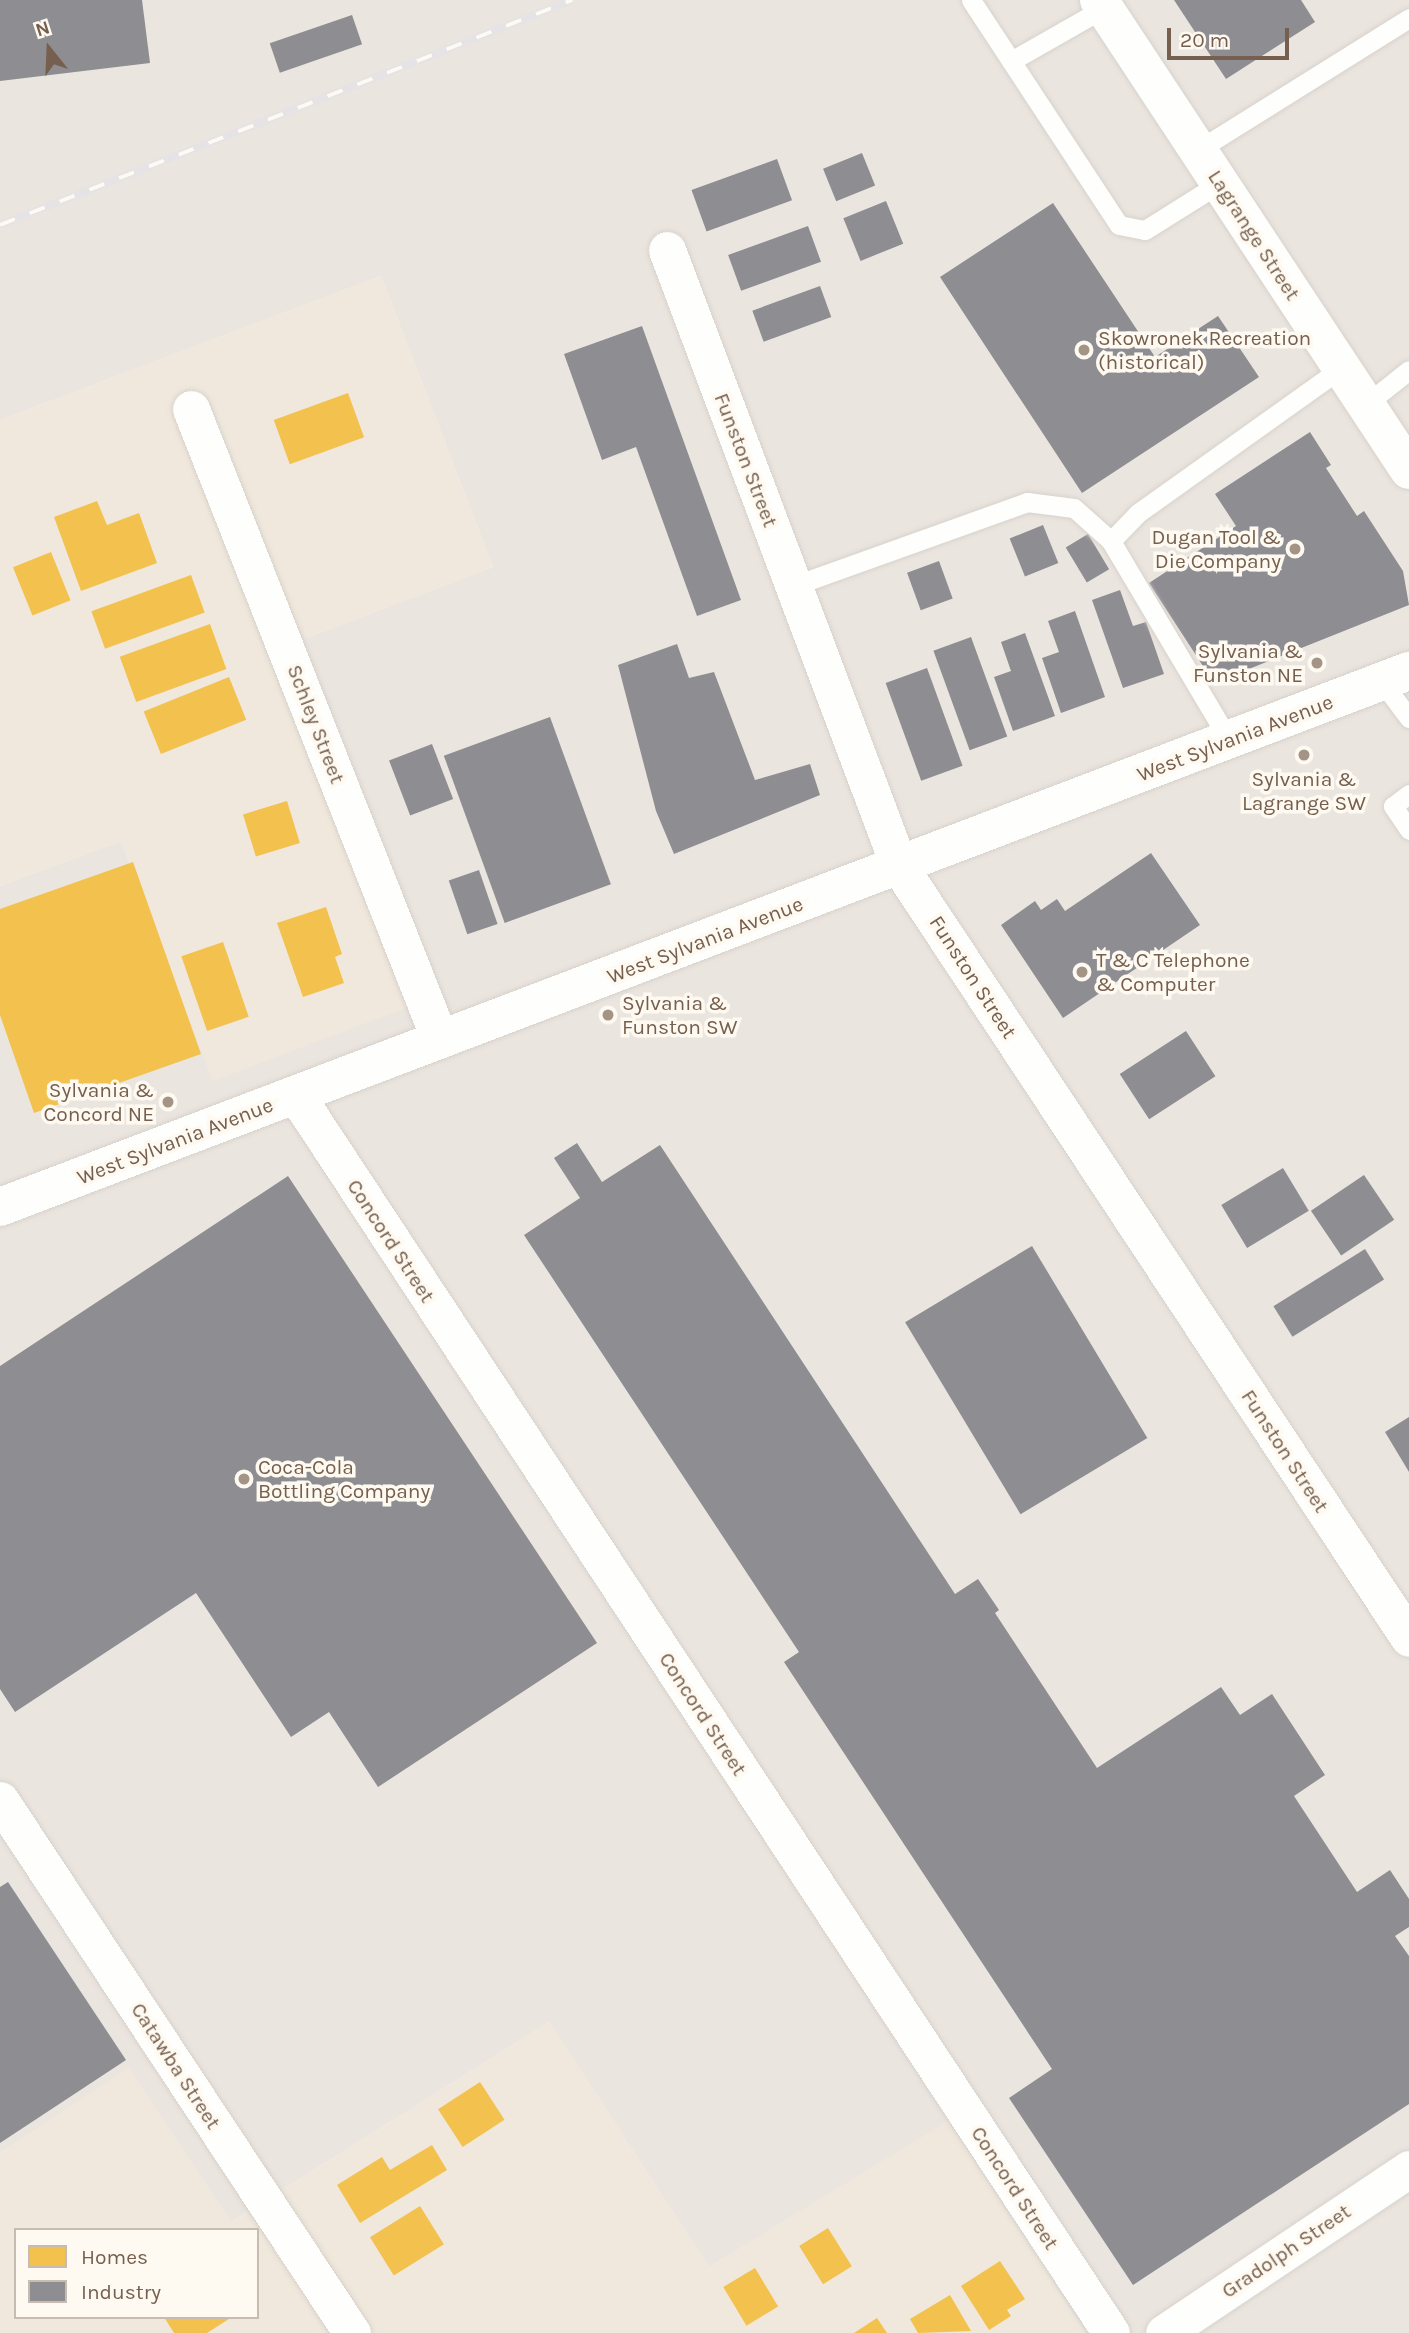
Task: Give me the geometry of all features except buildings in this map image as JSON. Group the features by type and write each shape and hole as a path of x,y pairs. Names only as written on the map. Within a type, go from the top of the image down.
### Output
{"main road":[{"name":"Lagrange Street","path":"1101,4 1409,470"},
{"name":"West Sylvania Avenue","path":"0,1208 1396,677"}],"street":[{"name":"Funston Street","path":"667,250 899,866 1409,1638"},
{"name":"Schley Street","path":"191,409 440,1040"},
{"name":"Concord Street","path":"296,1096 1111,2333"},
{"name":"Catawba Street","path":"0,1800 352,2333"},
{"name":"Gradolph Street","path":"1164,2333 1409,2169"}],"lane":[{"path":"971,0 1119,225 1145,230 1220,183"},
{"path":"1011,61 1101,4"},
{"path":"1198,150 1409,18"},
{"path":"1111,541 1138,513 1341,369"},
{"path":"1365,405 1409,370"},
{"path":"793,586 1027,502 1074,508 1111,541 1229,740"},
{"path":"1396,677 1409,718"},
{"path":"1409,794 1393,806 1409,830"}],"shaded area":[{"path":"0,0 1409,0 1409,2333 1085,2333 948,2121 709,2267 549,2022 231,2222 129,2068 0,2153 0,886 121,841 213,1081 431,998 293,643 493,567 381,276 0,420"},
{"path":"381,276 493,567 293,643 431,998 213,1082 121,841 0,886 0,420"},
{"path":"549,2022 709,2267 948,2120 1085,2333 0,2333 0,2153 129,2067 231,2222"}],"railway":[{"path":"0,225 572,0"}],"place":[{"name":"Skowronek Recreation (historical)","path":"1084,350"},
{"name":"Dugan Tool & Die Company","path":"1295,549"},
{"name":"Sylvania & Funston NE","path":"1317,663"},
{"name":"Sylvania & Lagrange SW","path":"1304,755"},
{"name":"T & C Telephone & Computer","path":"1082,972"},
{"name":"Sylvania & Funston SW","path":"608,1015"},
{"name":"Sylvania & Concord NE","path":"168,1102"},
{"name":"Coca-Cola Bottling Company","path":"244,1479"}]}
